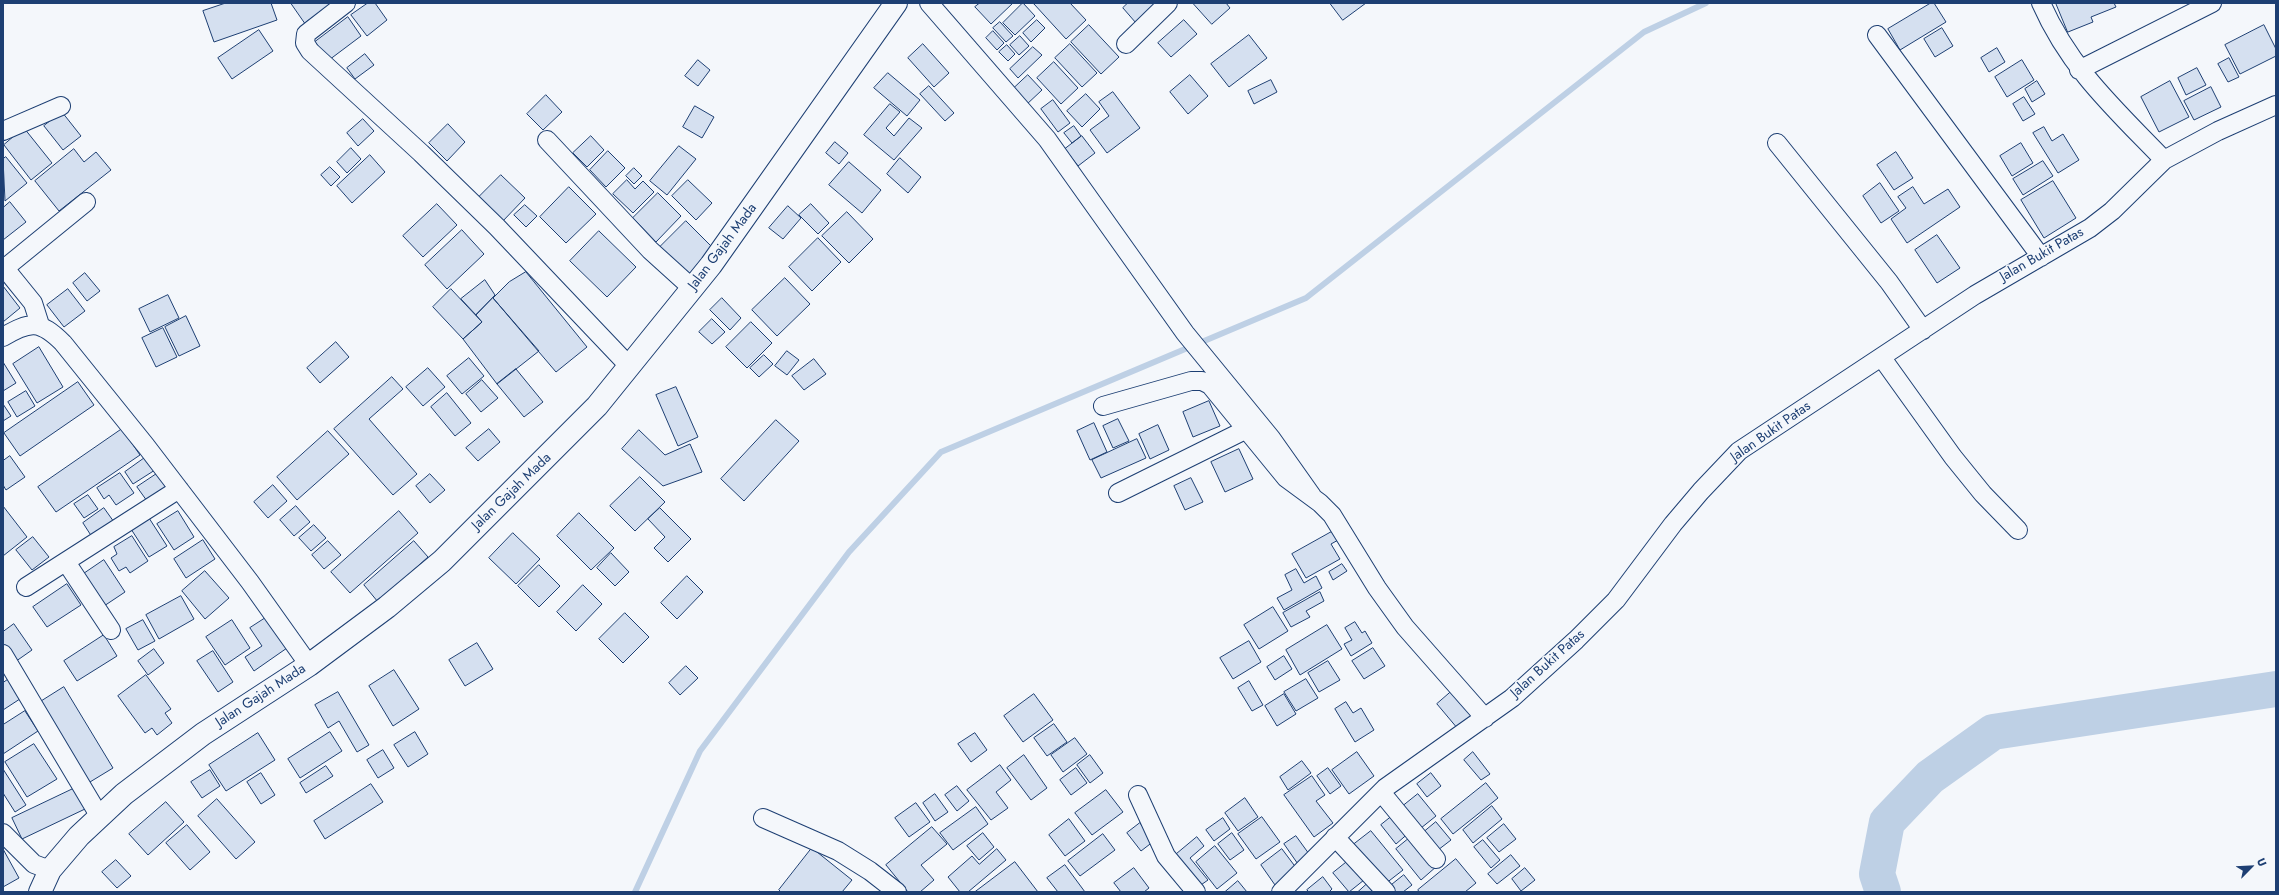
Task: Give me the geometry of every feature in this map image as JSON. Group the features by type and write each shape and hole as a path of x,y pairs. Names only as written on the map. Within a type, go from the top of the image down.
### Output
{"highway":[{"name":"Jalan Gajah Mada","path":"40,892 50,870 79,836 124,794 203,734 309,665 387,607 442,561 597,406 630,367 692,288 769,185 896,3"}],"street":[{"path":"346,3 306,34 304,43 310,51 421,153 492,222 630,367"},
{"path":"929,3 1047,139 1198,351 1271,438 1312,496"},
{"path":"1126,44 1168,3"},
{"path":"2040,3 2062,44 2079,70 2120,116 2164,160"},
{"path":"2079,70 2212,3"},
{"path":"1877,34 2041,257"},
{"name":"Jalan Bukit Patas","path":"1281,892 1381,792 1416,764 1485,718 1540,675 1616,600 1673,524 1701,491 1739,451 2002,278 2090,228 2112,211 2164,160 2218,131 2276,105"},
{"path":"3,131 62,106"},
{"path":"547,140 650,250 692,288"},
{"path":"1777,143 1889,282 1923,330"},
{"path":"86,202 4,267 33,303 40,325 57,336 82,365 179,489 309,665"},
{"path":"3,337 19,328 40,325"},
{"path":"1882,358 1953,457 1983,494 2018,530"},
{"path":"1103,406 1162,388 1202,381 1210,385 1286,478 1312,496 1332,515 1377,588 1405,627 1485,718"},
{"path":"1118,493 1247,429"},
{"path":"26,587 179,489"},
{"path":"66,562 110,630"},
{"path":"3,654 100,817"},
{"path":"1381,792 1436,859"},
{"path":"1138,795 1166,856 1196,892"},
{"path":"763,818 838,851 870,871 897,892"},
{"path":"3,833 34,864 50,870"},
{"path":"1335,837 1386,892"}],"building":[{"path":"226,3 271,3 277,20 214,42 203,11"},
{"path":"291,3 332,3 305,23"},
{"path":"368,3 375,3 387,20 367,36 351,15"},
{"path":"980,3 1013,3 991,24 975,7"},
{"path":"1023,3 1035,16 1015,35 1003,23"},
{"path":"1070,3 1086,20 1066,39 1034,4"},
{"path":"1128,3 1158,3 1136,23 1123,8"},
{"path":"1193,3 1226,3 1230,8 1212,24"},
{"path":"1330,3 1366,3 1343,20"},
{"path":"1931,3 1934,3 1946,22 1900,50 1888,29"},
{"path":"2056,3 2114,3 2116,7 2091,17 2093,22 2068,32"},
{"path":"348,17 361,36 329,60 315,42"},
{"path":"1037,20 1045,28 1031,42 1023,33"},
{"path":"1184,20 1197,34 1171,57 1158,43"},
{"path":"1000,22 1013,36 1006,42 993,28"},
{"path":"1089,25 1119,57 1101,74 1071,42"},
{"path":"2264,25 2276,49 2276,56 2240,74 2225,45"},
{"path":"1942,28 1953,46 1935,57 1924,39"},
{"path":"259,30 273,51 232,79 218,58"},
{"path":"993,31 1004,43 997,50 986,38"},
{"path":"1249,35 1267,58 1229,87 1211,64"},
{"path":"1020,36 1029,46 1019,55 1010,45"},
{"path":"923,44 949,73 934,87 908,58"},
{"path":"1070,44 1097,73 1082,87 1055,58"},
{"path":"1007,45 1015,54 1008,61 999,52"},
{"path":"1033,47 1042,55 1018,78 1010,69"},
{"path":"1997,48 2005,62 1989,72 1981,58"},
{"path":"365,54 374,65 355,79 347,68"},
{"path":"2229,58 2239,77 2228,82 2218,64"},
{"path":"698,60 710,70 698,86 685,76"},
{"path":"2022,60 2034,80 2007,97 1995,77"},
{"path":"1054,62 1078,88 1061,104 1037,78"},
{"path":"2197,68 2206,85 2186,95 2178,78"},
{"path":"888,73 920,100 907,116 874,88"},
{"path":"1028,75 1042,90 1026,105 1012,90"},
{"path":"1190,75 1208,96 1188,114 1170,92"},
{"path":"1271,80 1277,92 1254,104 1248,91"},
{"path":"2037,81 2045,94 2032,102 2025,89"},
{"path":"2170,81 2189,117 2159,132 2141,97"},
{"path":"929,86 954,113 945,121 920,94"},
{"path":"2211,87 2221,107 2194,120 2184,101"},
{"path":"1113,92 1140,128 1107,153 1090,130 1109,116 1099,102"},
{"path":"1086,94 1100,109 1082,127 1067,111"},
{"path":"546,95 562,112 543,130 527,114"},
{"path":"2024,97 2035,114 2023,121 2013,104"},
{"path":"1053,100 1070,123 1058,132 1041,109"},
{"path":"890,104 900,112 886,128 894,136 909,118 922,128 894,160 864,135"},
{"path":"695,106 714,117 702,138 683,127"},
{"path":"62,112 81,136 63,150 44,126"},
{"path":"363,119 374,131 358,146 347,133"},
{"path":"448,124 465,142 447,161 429,143"},
{"path":"1074,126 1081,136 1072,143 1064,133"},
{"path":"2044,127 2052,141 2063,134 2079,160 2058,173 2033,133"},
{"path":"24,128 52,163 31,180 4,145"},
{"path":"591,136 604,150 587,167 573,153"},
{"path":"1082,136 1095,153 1078,166 1065,149"},
{"path":"835,142 848,153 839,164 826,153"},
{"path":"2021,143 2033,163 2012,176 2000,156"},
{"path":"679,146 696,159 667,195 650,181"},
{"path":"351,148 361,159 347,173 337,162"},
{"path":"74,149 84,162 96,152 111,170 59,211 35,181"},
{"path":"608,151 625,168 606,187 590,170"},
{"path":"1896,152 1913,178 1894,190 1877,165"},
{"path":"370,155 385,172 352,203 337,186"},
{"path":"6,157 27,183 5,201 3,159"},
{"path":"900,158 921,177 908,193 887,174"},
{"path":"2043,161 2053,176 2023,195 2013,179"},
{"path":"849,162 881,190 862,213 829,185"},
{"path":"330,167 340,177 331,186 321,175"},
{"path":"634,168 642,176 634,184 626,176"},
{"path":"501,175 525,198 501,223 477,199"},
{"path":"627,180 635,189 643,181 654,192 633,213 613,194"},
{"path":"688,180 712,203 696,220 672,196"},
{"path":"2053,181 2076,218 2044,238 2021,200"},
{"path":"1880,183 1899,211 1881,223 1863,196"},
{"path":"569,187 596,214 566,243 540,217"},
{"path":"1913,187 1924,204 1948,189 1960,207 1907,243 1891,219 1906,208 1898,197"},
{"path":"658,193 681,216 656,242 633,218"},
{"path":"10,202 26,222 3,240 3,208"},
{"path":"437,204 457,225 423,257 403,236"},
{"path":"811,204 829,223 818,234 799,215"},
{"path":"525,205 537,216 526,227 514,215"},
{"path":"788,206 801,218 783,239 769,228"},
{"path":"847,212 873,239 849,263 822,236"},
{"path":"686,221 715,250 685,280 656,251"},
{"path":"462,230 484,254 447,289 425,265"},
{"path":"599,231 636,267 607,297 570,261"},
{"path":"1937,235 1960,268 1937,283 1915,250"},
{"path":"818,238 841,262 812,291 789,267"},
{"path":"526,272 587,347 556,372 493,298 509,282"},
{"path":"85,273 100,291 87,301 73,283"},
{"path":"785,278 810,304 777,336 752,310"},
{"path":"485,280 495,295 476,315 461,299"},
{"path":"3,286 20,308 3,322"},
{"path":"68,289 85,311 64,327 47,305"},
{"path":"451,289 482,322 463,339 433,307"},
{"path":"168,295 179,318 150,332 139,309"},
{"path":"493,298 539,351 497,384 463,339 482,322 476,315"},
{"path":"722,298 741,318 730,330 710,310"},
{"path":"186,316 200,346 179,356 165,327"},
{"path":"712,319 725,332 712,344 699,332"},
{"path":"751,322 772,343 747,368 726,347"},
{"path":"163,328 177,357 156,367 142,338"},
{"path":"336,342 349,357 320,383 307,368"},
{"path":"39,347 63,387 37,403 13,364"},
{"path":"787,351 799,360 787,375 775,366"},
{"path":"764,355 773,364 759,377 750,368"},
{"path":"469,358 484,376 462,394 447,376"},
{"path":"814,359 826,374 804,390 792,376"},
{"path":"3,362 16,383 3,391"},
{"path":"428,368 445,387 423,406 406,387"},
{"path":"516,369 543,402 524,417 497,384"},
{"path":"392,377 403,389 369,419 417,474 393,495 334,429"},
{"path":"482,380 498,398 481,412 466,394"},
{"path":"78,382 94,405 20,456 4,433"},
{"path":"676,387 698,437 678,446 656,395"},
{"path":"26,391 35,406 17,417 8,402"},
{"path":"447,393 471,423 455,436 431,407"},
{"path":"1209,401 1220,426 1193,437 1183,412"},
{"path":"3,404 11,416 3,421"},
{"path":"1118,419 1129,441 1113,448 1103,426"},
{"path":"776,420 799,441 744,501 721,479"},
{"path":"1094,423 1107,452 1090,460 1077,431"},
{"path":"1158,425 1169,450 1150,459 1139,434"},
{"path":"122,429 140,455 56,512 38,487"},
{"path":"489,429 500,442 478,461 466,448"},
{"path":"639,430 665,455 690,444 702,472 663,486 622,449"},
{"path":"328,431 349,454 297,500 277,477"},
{"path":"1137,439 1146,458 1101,478 1092,460"},
{"path":"1239,449 1253,479 1225,492 1211,462"},
{"path":"10,456 25,477 6,490 3,485 3,461"},
{"path":"146,457 155,470 133,484 125,472"},
{"path":"120,473 134,493 116,505 109,495 104,499 97,488"},
{"path":"158,473 168,487 147,501 137,487"},
{"path":"430,474 445,490 430,503 416,486"},
{"path":"640,477 665,502 635,531 610,506"},
{"path":"1191,478 1203,502 1185,510 1174,486"},
{"path":"273,485 287,501 268,518 254,502"},
{"path":"88,495 98,509 84,518 74,504"},
{"path":"3,506 27,537 3,556"},
{"path":"296,506 310,522 294,536 280,520"},
{"path":"104,508 114,522 92,537 83,523"},
{"path":"660,508 691,539 668,562 654,548 665,537 648,519"},
{"path":"178,511 194,537 174,550 157,524"},
{"path":"399,511 418,533 350,593 331,572"},
{"path":"579,513 614,548 591,570 557,536"},
{"path":"149,518 167,546 149,557 131,529"},
{"path":"314,525 326,538 311,551 299,538"},
{"path":"1335,530 1340,539 1331,544 1340,559 1306,578 1292,554"},
{"path":"513,533 540,559 516,584 489,558"},
{"path":"132,536 148,561 130,573 126,567 119,571 111,558 117,554 114,547"},
{"path":"33,537 49,557 32,570 16,550"},
{"path":"203,540 215,559 186,578 174,559"},
{"path":"328,541 341,555 324,569 312,555"},
{"path":"414,541 428,557 378,602 364,585"},
{"path":"611,553 629,572 615,586 597,568"},
{"path":"104,560 125,592 104,606 82,575"},
{"path":"1342,564 1347,571 1333,580 1329,572"},
{"path":"539,565 560,586 539,607 518,586"},
{"path":"1296,569 1304,583 1316,576 1322,588 1284,610 1277,598 1292,590 1285,575"},
{"path":"205,571 229,598 205,619 182,591"},
{"path":"687,576 703,592 677,619 661,603"},
{"path":"67,584 81,605 47,627 33,607"},
{"path":"583,585 602,604 576,631 557,612"},
{"path":"1320,592 1324,601 1306,611 1310,617 1291,627 1283,613"},
{"path":"181,596 194,619 159,639 146,615"},
{"path":"1273,607 1288,631 1259,649 1244,625"},
{"path":"625,613 649,637 623,663 599,639"},
{"path":"267,617 287,648 254,671 245,657 262,646 250,628"},
{"path":"143,620 155,641 138,650 126,629"},
{"path":"232,620 250,648 225,665 206,637"},
{"path":"1355,622 1362,633 1365,631 1372,643 1351,656 1344,644 1352,640 1345,628"},
{"path":"14,624 32,650 12,664 3,650 3,632"},
{"path":"1327,625 1342,649 1300,675 1286,650"},
{"path":"104,635 117,656 77,681 64,661"},
{"path":"1249,641 1261,662 1233,679 1220,658"},
{"path":"477,643 493,669 465,686 449,660"},
{"path":"1373,648 1385,666 1364,679 1352,661"},
{"path":"154,649 164,663 148,675 138,661"},
{"path":"213,651 233,682 218,692 197,661"},
{"path":"1284,656 1292,669 1275,680 1267,667"},
{"path":"1328,661 1340,680 1319,692 1308,673"},
{"path":"686,666 698,678 680,695 669,683"},
{"path":"394,670 419,709 393,726 369,686"},
{"path":"146,675 171,709 165,713 172,723 157,735 152,728 145,733 118,696"},
{"path":"13,676 26,695 3,710 3,683"},
{"path":"1306,679 1318,698 1296,711 1284,692"},
{"path":"1249,681 1263,705 1252,711 1238,688"},
{"path":"64,687 113,768 85,785 37,704"},
{"path":"1452,691 1473,717 1458,729 1437,704"},
{"path":"338,692 369,745 357,752 339,721 328,728 315,705"},
{"path":"1034,694 1053,720 1023,742 1004,716"},
{"path":"1284,694 1296,714 1277,726 1265,706"},
{"path":"1346,702 1353,713 1361,708 1374,730 1355,742 1335,709"},
{"path":"25,711 38,731 3,754 3,725"},
{"path":"1054,724 1067,742 1047,756 1034,738"},
{"path":"330,732 342,751 300,778 288,759"},
{"path":"415,732 428,754 408,767 394,745"},
{"path":"258,733 275,760 226,791 209,765"},
{"path":"975,733 987,750 971,762 958,744"},
{"path":"1075,738 1087,754 1063,772 1051,755"},
{"path":"34,744 57,779 27,797 5,762"},
{"path":"383,750 394,768 378,778 367,760"},
{"path":"1357,752 1374,776 1349,794 1332,770"},
{"path":"1473,752 1490,774 1481,780 1464,760"},
{"path":"1024,755 1047,788 1031,800 1007,768"},
{"path":"1090,755 1103,773 1090,783 1077,765"},
{"path":"1302,761 1311,773 1288,790 1280,777"},
{"path":"1000,765 1011,780 996,792 1008,808 991,820 967,790"},
{"path":"326,766 333,776 306,793 300,783"},
{"path":"1076,768 1087,783 1071,795 1060,780"},
{"path":"1328,768 1341,786 1330,794 1317,776"},
{"path":"3,769 26,805 15,812 3,793"},
{"path":"210,770 220,786 202,798 191,782"},
{"path":"261,773 275,795 261,804 247,782"},
{"path":"1431,773 1441,786 1427,797 1417,784"},
{"path":"1312,776 1325,795 1316,801 1333,823 1314,837 1284,795"},
{"path":"1486,783 1498,798 1453,834 1441,819"},
{"path":"371,784 383,802 325,839 314,821"},
{"path":"957,786 969,801 957,811 945,795"},
{"path":"75,788 85,809 22,839 12,818"},
{"path":"1106,790 1123,812 1092,835 1075,813"},
{"path":"935,794 948,812 935,821 923,803"},
{"path":"1418,794 1436,816 1421,828 1403,806"},
{"path":"1245,798 1258,817 1238,831 1225,813"},
{"path":"217,799 255,842 236,859 198,816"},
{"path":"166,802 184,822 148,855 129,834"},
{"path":"916,803 930,822 909,837 895,818"},
{"path":"1492,806 1502,819 1473,843 1463,830"},
{"path":"976,807 988,824 953,850 940,833"},
{"path":"1396,813 1411,831 1396,844 1381,825"},
{"path":"1262,817 1280,842 1256,859 1238,834"},
{"path":"1223,818 1230,829 1214,841 1206,830"},
{"path":"1069,819 1085,841 1065,856 1049,835"},
{"path":"1436,822 1451,840 1438,850 1424,832"},
{"path":"1140,823 1154,841 1141,851 1127,833"},
{"path":"1504,824 1516,839 1499,852 1487,838"},
{"path":"187,825 210,852 190,870 166,843"},
{"path":"932,827 947,844 921,865 934,880 920,892 908,892 886,865"},
{"path":"1371,831 1403,870 1385,884 1353,845"},
{"path":"983,833 994,847 979,860 967,846"},
{"path":"1232,833 1244,850 1230,860 1218,844"},
{"path":"1103,834 1115,850 1080,876 1068,861"},
{"path":"1296,836 1312,858 1300,867 1284,844"},
{"path":"1412,836 1437,866 1421,880 1396,849"},
{"path":"1197,837 1204,846 1190,858 1208,880 1198,887 1173,857"},
{"path":"1483,840 1500,860 1491,868 1474,847"},
{"path":"1215,846 1237,873 1217,889 1196,862"},
{"path":"812,848 852,880 842,892 781,892 779,890"},
{"path":"3,849 19,878 3,887"},
{"path":"997,849 1006,860 968,892 960,892 948,877 972,856 979,864"},
{"path":"1282,849 1297,869 1275,885 1261,865"},
{"path":"1511,855 1520,866 1497,884 1488,874"},
{"path":"1456,859 1476,883 1465,892 1419,892 1418,890"},
{"path":"116,860 131,876 117,888 102,872"},
{"path":"1348,861 1364,880 1349,892 1333,873"},
{"path":"1015,862 1038,892 975,892"},
{"path":"1065,865 1085,892 1058,892 1047,878"},
{"path":"1134,868 1149,888 1144,892 1121,892 1114,883"},
{"path":"1525,868 1535,880 1521,891 1512,879"},
{"path":"1404,875 1412,885 1403,892 1393,892 1389,887"},
{"path":"1323,877 1332,889 1329,892 1309,892 1307,890"},
{"path":"1238,881 1247,892 1225,892"},
{"path":"1367,884 1373,892 1358,892"}],"waterway":[{"path":"635,892 700,751 849,552 941,452 1306,298 1644,32 1706,3"},
{"path":"1883,892 1877,874 1887,822 1930,777 1993,732 2276,689"}]}
